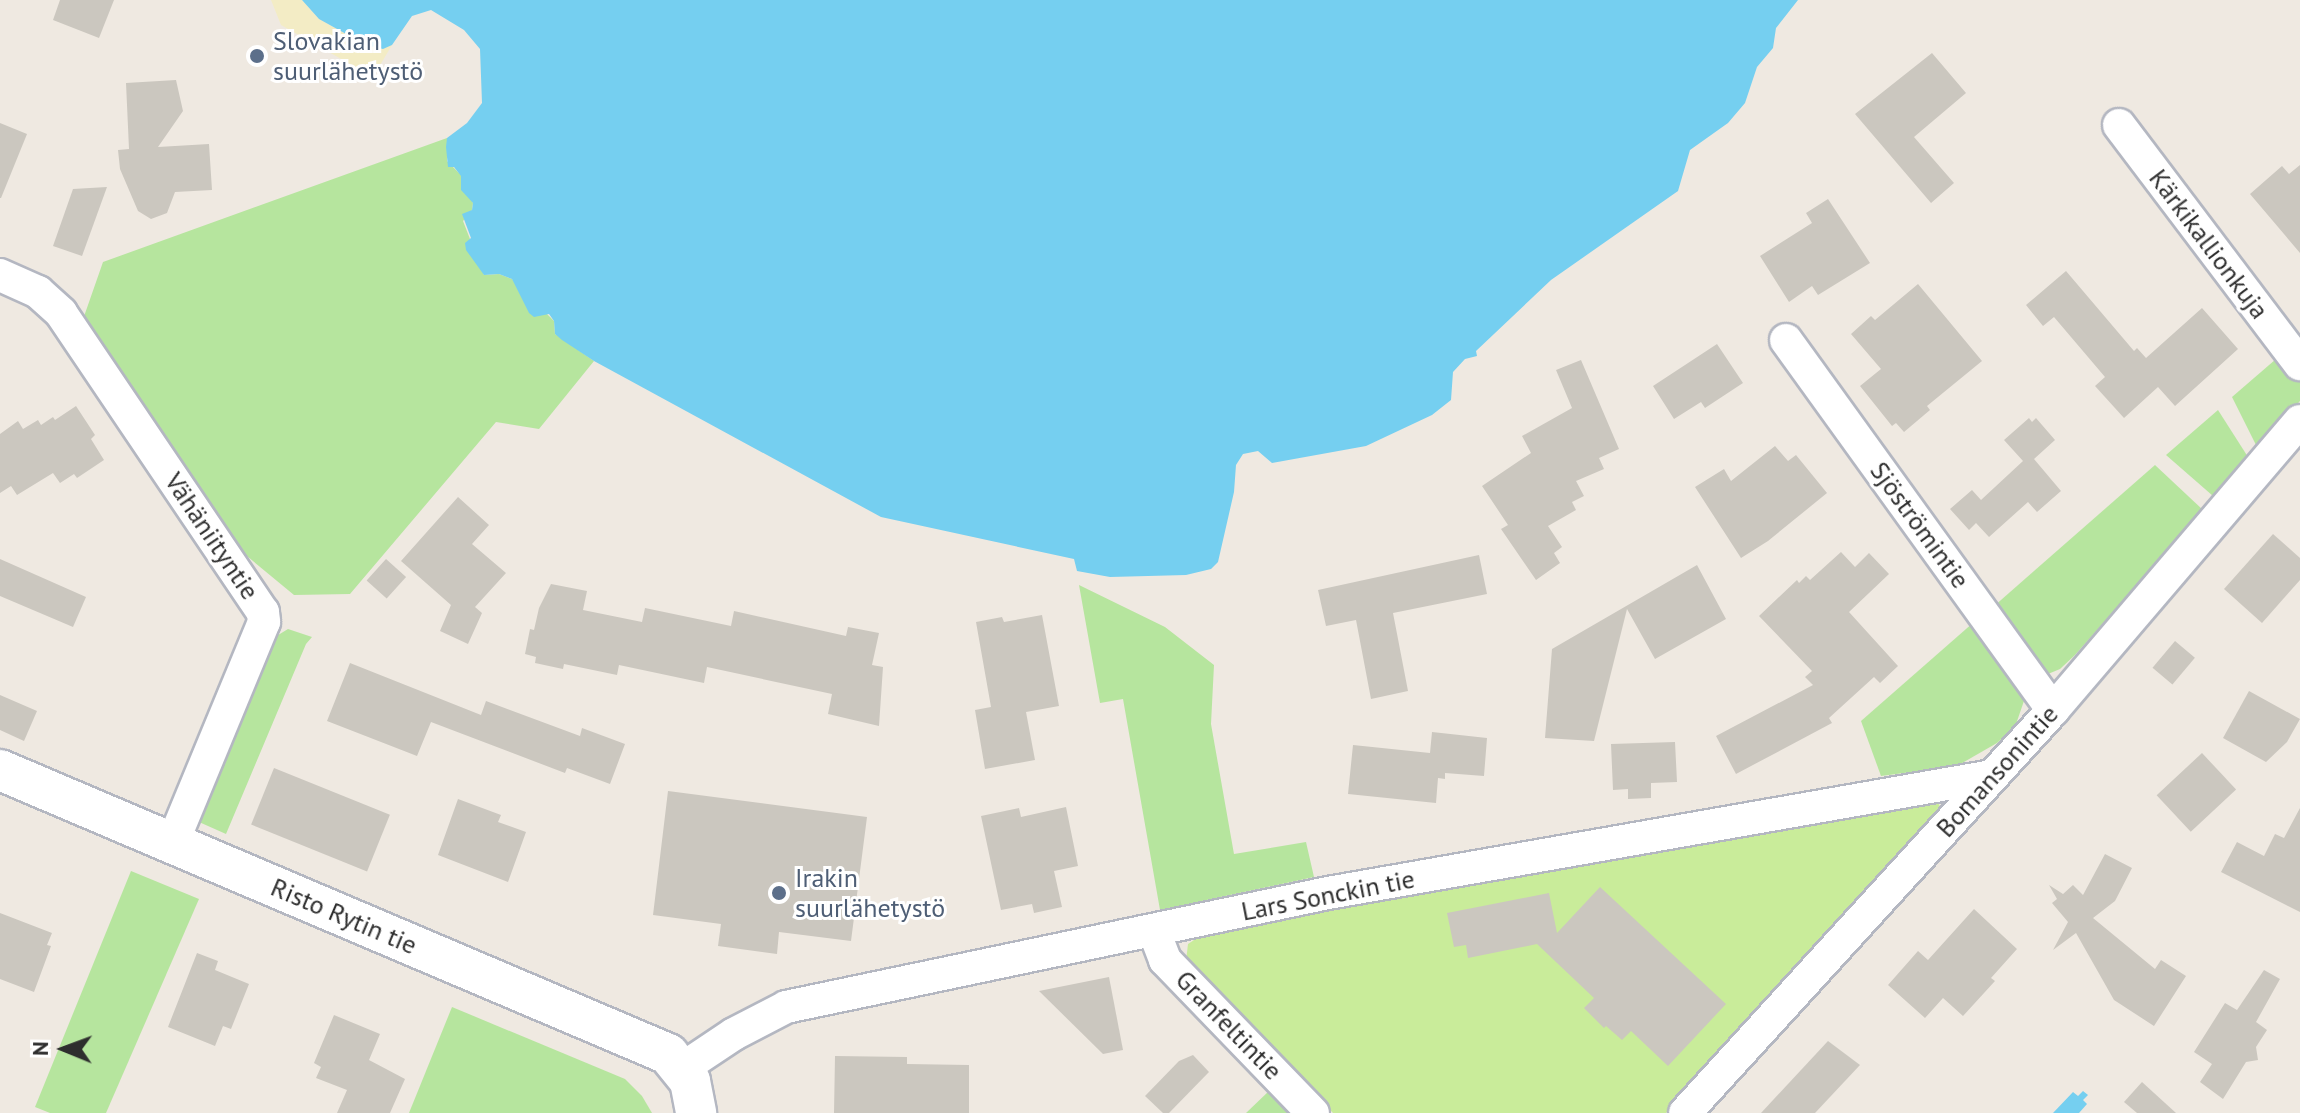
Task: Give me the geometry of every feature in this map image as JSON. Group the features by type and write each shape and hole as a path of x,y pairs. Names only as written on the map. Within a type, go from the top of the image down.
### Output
{"street":[{"name":"Kärkikallionkuja","path":"2119,125 2300,364"},
{"name":"Vähäniityntie","path":"0,275 38,292 61,313 263,612 264,622 172,844"},
{"name":"Sjöströmintie","path":"1786,340 2053,710"},
{"name":"Bomansonintie","path":"1685,1113 2053,710 2300,421"},
{"name":"Risto Rytin tie","path":"0,770 652,1046 668,1054 683,1068"},
{"name":"Lars Sonckin tie","path":"683,1068 775,1010 1328,893 1992,776"},
{"name":"Granfeltintie","path":"1154,931 1165,960 1313,1113"},
{"path":"683,1068 695,1098 696,1113"}],"green space":[{"path":"447,138 447,161 462,176 473,203 472,210 463,221 484,275 499,274 512,279 554,321 555,334 594,361 539,429 496,422 350,594 294,595 236,547 81,325 103,262"},
{"path":"2283,353 2300,377 2300,401 2257,447 2232,397"},
{"path":"2218,410 2248,457 2213,496 2166,455"},
{"path":"2155,465 2203,510 2075,655 2060,669 2048,674 2038,672 1993,607"},
{"path":"1079,585 1165,627 1214,665 1211,724 1234,854 1306,842 1314,877 1160,910 1123,699 1100,703"},
{"path":"1974,622 2025,698 2015,727 1997,743 1957,766 1881,776 1861,721"},
{"path":"288,629 312,637 306,644 226,834 199,822 270,640"},
{"path":"1937,801 1941,808 1935,819 1666,1113 1333,1113 1186,961 1188,944 1203,934"},
{"path":"131,871 199,899 106,1113 50,1113 35,1107"},
{"path":"452,1007 625,1079 642,1096 652,1113 409,1113"},
{"path":"1270,1090 1293,1113 1246,1113"}],"sand":[{"path":"271,0 302,0 319,19 366,45 382,49 392,45 373,77 281,25"}],"water":[{"path":"302,0 1798,0 1776,28 1773,48 1757,67 1745,103 1728,123 1690,150 1678,191 1551,280 1476,351 1477,356 1465,359 1453,372 1451,400 1432,415 1366,446 1272,463 1258,451 1243,454 1236,465 1234,492 1218,562 1211,569 1186,575 1110,577 1077,571 1074,559 881,517 594,361 562,340 555,334 554,321 549,314 534,317 529,313 512,279 499,274 484,275 466,250 465,243 471,238 462,214 472,210 473,203 461,190 461,176 454,167 448,167 446,147 447,138 467,123 482,103 480,49 464,30 431,10 412,16 392,45 383,49 366,45 319,19"},
{"path":"2083,1091 2088,1095 2083,1100 2087,1104 2079,1113 2053,1113 2073,1092 2078,1096"}],"building":[{"path":"60,0 114,0 99,38 53,20"},
{"path":"1932,53 1966,93 1914,137 1954,183 1931,203 1855,114"},
{"path":"176,80 183,111 158,147 209,144 212,190 175,192 167,213 151,219 138,211 120,169 118,150 129,149 126,83"},
{"path":"0,123 27,134 1,198 0,198"},
{"path":"2300,165 2300,253 2250,194 2282,166 2289,174"},
{"path":"107,187 82,256 53,246 73,189"},
{"path":"1828,199 1870,263 1818,295 1812,286 1789,302 1760,256 1812,223 1806,213"},
{"path":"2066,271 2134,351 2137,348 2146,358 2202,308 2238,349 2175,406 2158,387 2124,418 2095,386 2105,377 2054,317 2043,326 2026,305"},
{"path":"1918,284 1982,361 1927,406 1930,410 1904,432 1896,423 1892,426 1860,386 1881,369 1851,334 1871,316 1875,320"},
{"path":"1717,344 1743,383 1705,408 1701,402 1674,419 1653,386"},
{"path":"1581,360 1619,449 1599,458 1604,469 1576,481 1584,496 1572,502 1576,510 1548,526 1562,547 1554,553 1560,563 1536,580 1501,529 1508,525 1482,486 1531,453 1522,436 1572,408 1556,370"},
{"path":"76,406 95,435 91,439 104,460 77,478 74,474 60,483 53,473 17,495 11,486 0,493 0,434 18,421 23,429 38,420 41,425"},
{"path":"2029,418 2032,422 2036,418 2055,440 2034,459 2061,491 2037,512 2028,502 1989,537 1976,523 1969,530 1950,509 1972,490 1981,500 2023,461 2004,440"},
{"path":"1775,446 1788,461 1796,455 1827,493 1768,541 1741,558 1695,487 1724,469 1731,481"},
{"path":"458,497 489,525 472,544 506,573 475,607 482,613 468,644 440,631 451,605 401,561"},
{"path":"2273,534 2300,558 2300,580 2262,623 2224,589"},
{"path":"1841,552 1855,567 1869,553 1889,574 1849,612 1898,666 1880,683 1874,677 1829,718 1832,723 1736,774 1716,736 1813,685 1805,677 1812,671 1759,616 1797,580 1799,583 1806,576 1810,580"},
{"path":"1479,555 1487,594 1393,613 1408,691 1371,699 1356,620 1326,626 1318,590"},
{"path":"0,559 86,597 73,627 0,596"},
{"path":"386,559 406,577 387,599 367,581"},
{"path":"1697,565 1726,619 1655,659 1627,609 1594,741 1545,738 1552,649"},
{"path":"551,584 587,591 583,610 642,622 645,608 731,626 734,611 846,636 848,627 879,633 872,665 883,667 879,726 828,714 832,694 707,667 704,683 619,665 617,675 564,664 563,669 535,663 536,657 525,654 530,629 534,630 539,608"},
{"path":"1042,615 1059,706 1026,712 1035,760 985,769 975,710 991,707 976,622 1002,617 1004,622"},
{"path":"2175,641 2195,658 2172,685 2153,668"},
{"path":"350,663 481,715 486,701 580,736 582,728 625,744 610,784 567,768 565,773 431,722 417,756 327,721"},
{"path":"2249,691 2300,719 2287,742 2266,762 2223,738"},
{"path":"0,695 37,711 24,741 0,730"},
{"path":"1432,732 1487,738 1484,776 1445,773 1445,779 1438,778 1436,803 1348,794 1353,745 1430,753"},
{"path":"1675,742 1677,782 1651,783 1651,798 1628,799 1628,789 1613,790 1611,744"},
{"path":"2202,753 2236,790 2191,832 2157,795"},
{"path":"274,768 390,815 367,871 251,825"},
{"path":"668,791 867,817 851,941 779,932 777,954 718,946 721,924 653,915"},
{"path":"458,799 501,815 498,822 526,832 508,882 438,855"},
{"path":"1066,807 1078,866 1054,871 1062,907 1034,913 1032,904 1001,910 981,816 1019,808 1021,817"},
{"path":"2300,808 2300,912 2221,872 2237,842 2264,856 2275,834 2284,838"},
{"path":"2105,854 2132,868 2115,901 2093,918 2155,969 2161,960 2186,976 2154,1026 2114,1000 2076,933 2053,950 2068,922 2052,903 2057,899 2049,885 2063,894 2073,885 2083,895"},
{"path":"1600,887 1726,1004 1668,1066 1631,1031 1622,1040 1606,1026 1604,1028 1584,1008 1594,998 1537,944 1468,958 1466,945 1454,947 1447,913 1549,893 1557,933"},
{"path":"1974,909 2017,949 1991,978 1995,981 1963,1016 1943,998 1925,1018 1888,985 1918,951 1928,960"},
{"path":"0,913 52,933 47,945 51,946 34,992 0,979"},
{"path":"197,953 218,961 215,970 249,984 231,1029 223,1026 215,1046 168,1027"},
{"path":"2264,970 2280,979 2256,1022 2267,1030 2256,1047 2258,1060 2246,1062 2223,1099 2200,1082 2212,1064 2194,1052 2225,1003 2237,1010"},
{"path":"1109,977 1123,1050 1103,1054 1039,991"},
{"path":"334,1015 380,1034 369,1060 405,1079 390,1113 337,1113 347,1090 316,1078 321,1067 314,1063"},
{"path":"1828,1041 1860,1065 1815,1113 1761,1113"},
{"path":"1193,1055 1209,1072 1169,1113 1163,1113 1145,1096 1179,1061"},
{"path":"835,1056 907,1057 907,1064 969,1065 969,1113 834,1113"},
{"path":"2142,1082 2176,1113 2137,1113 2124,1102"}],"place":[{"name":"Slovakian suurlähetystö","path":"257,56"},
{"name":"Irakin suurlähetystö","path":"779,893"}]}
